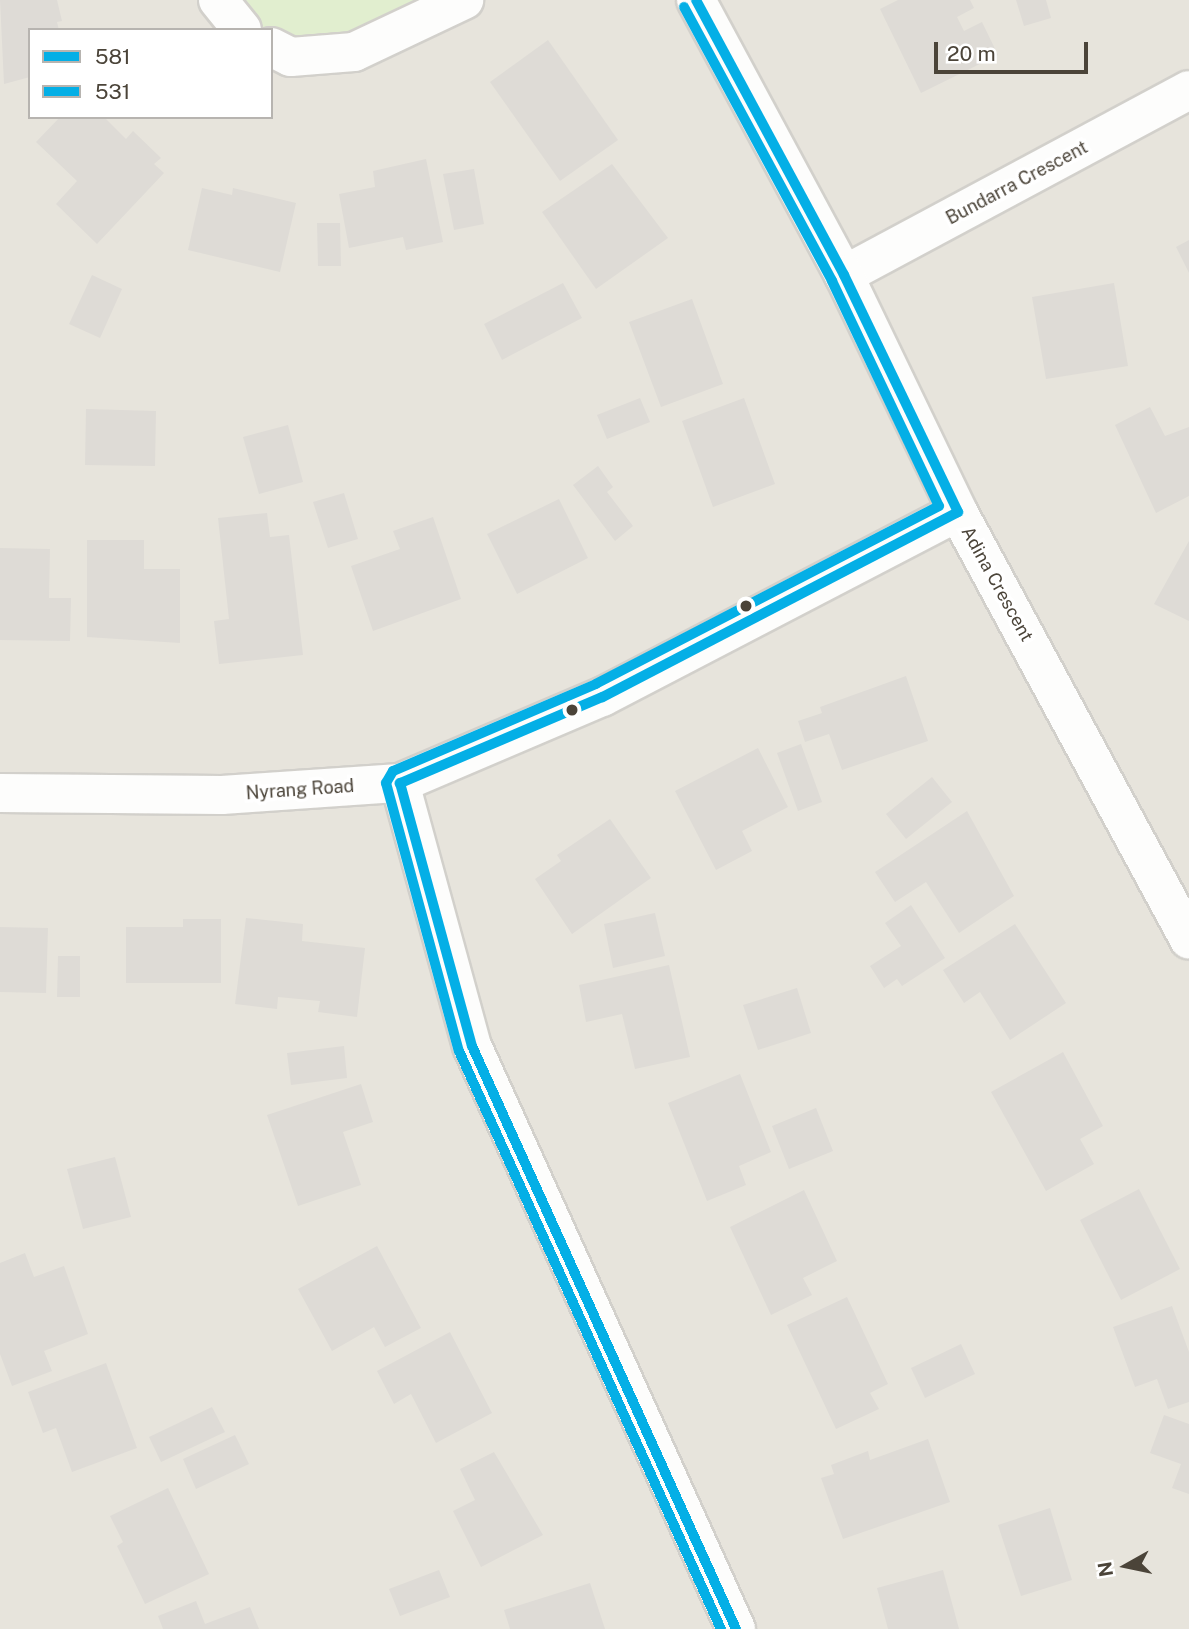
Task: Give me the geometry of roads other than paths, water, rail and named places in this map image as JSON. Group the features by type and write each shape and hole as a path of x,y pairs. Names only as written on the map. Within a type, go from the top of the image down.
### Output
{"street":[{"path":"218,0 240,28"},
{"path":"273,48 292,57 354,52 464,0"},
{"name":"Adina Crescent","path":"696,0 844,275 958,512 1189,940"},
{"name":"Bundarra Crescent","path":"844,275 1189,90"},
{"name":"Nyrang Road","path":"0,793 222,795 400,783 602,697 958,512"},
{"path":"400,783 472,1046 736,1629"}]}
